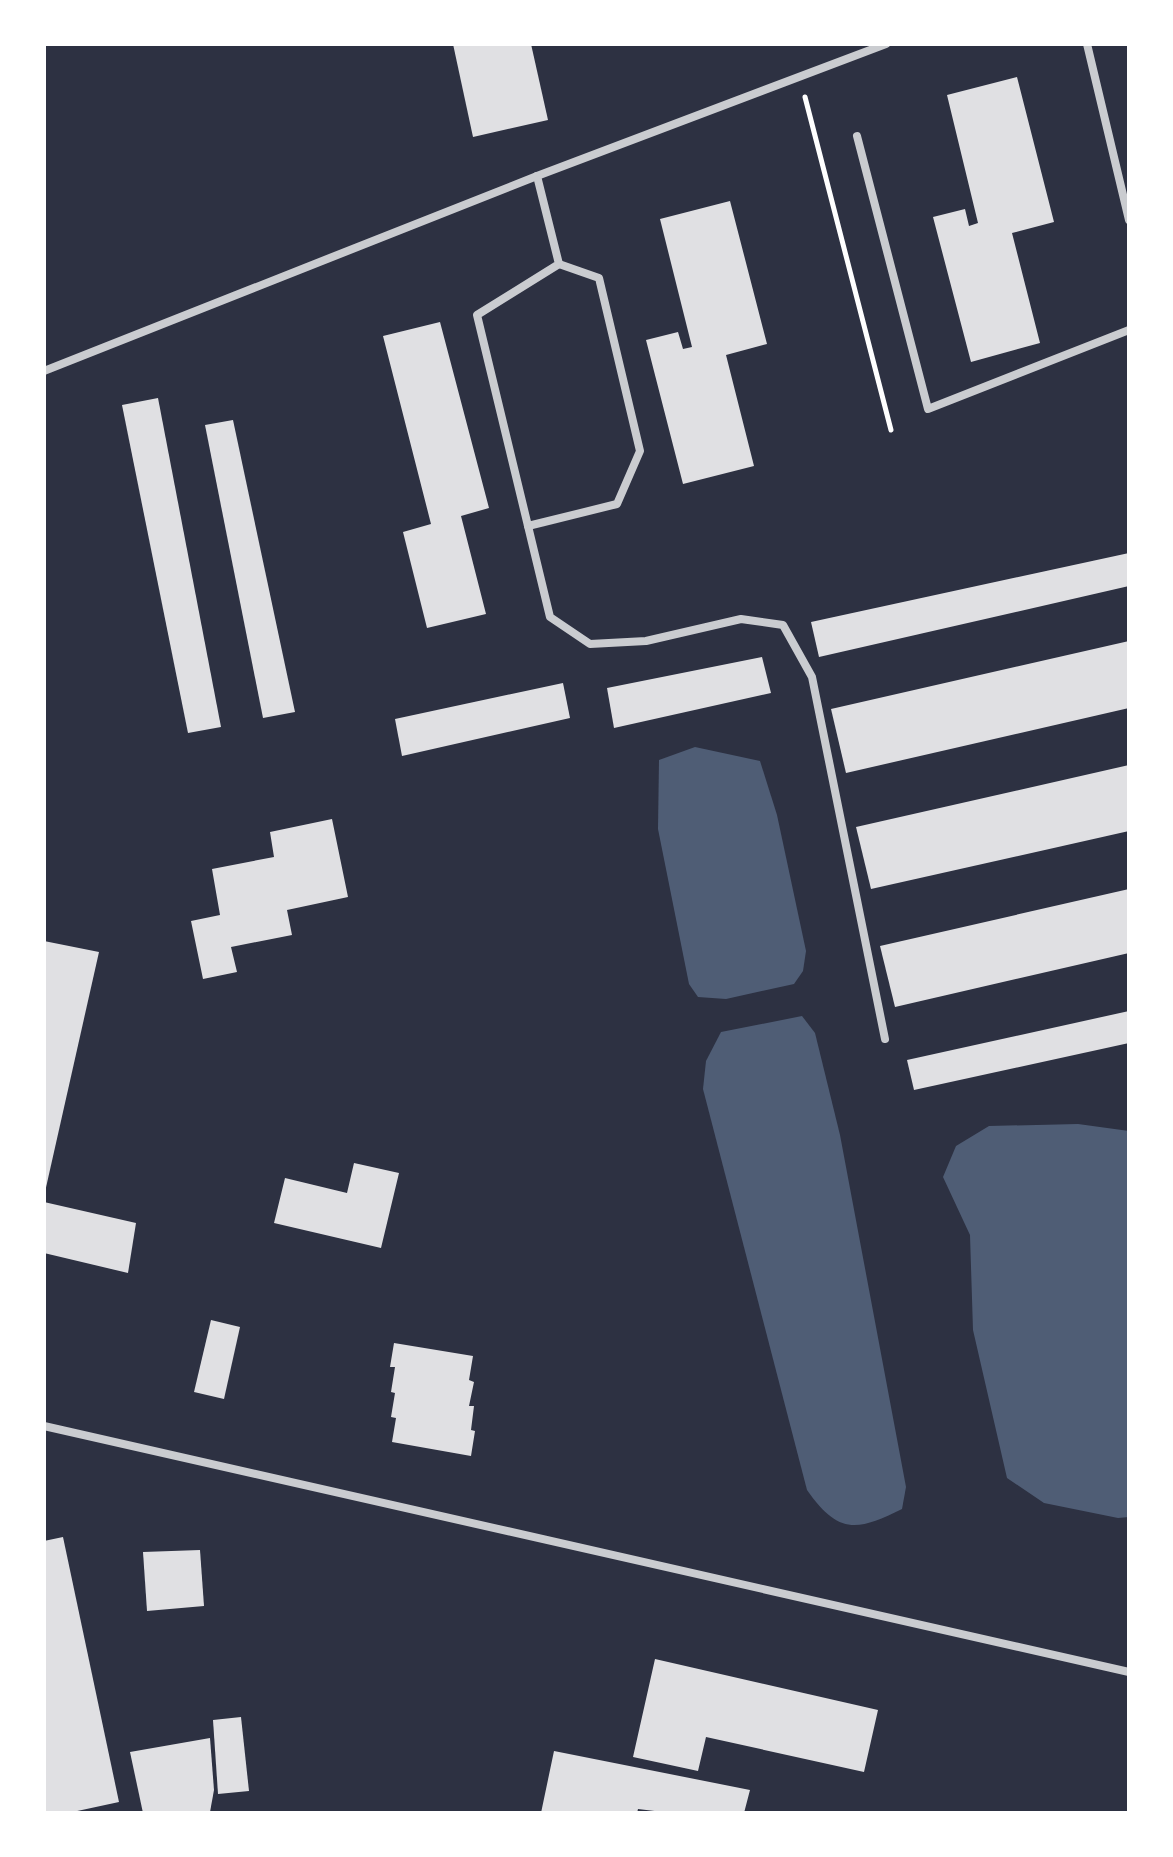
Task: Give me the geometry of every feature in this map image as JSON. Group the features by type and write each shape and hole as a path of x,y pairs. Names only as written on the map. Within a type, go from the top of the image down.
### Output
{"street":[{"path":"44,371 537,176 886,44"},
{"path":"1087,44 1129,220"},
{"path":"857,136 928,409 1129,330"},
{"path":"537,176 559,264"},
{"path":"528,526 617,504 640,451 599,278 559,264"},
{"path":"559,264 477,315 550,617 590,644 646,641 741,619 783,625 812,677 885,1039"},
{"path":"44,1426 1129,1672"}],"path":[{"path":"800,77 891,430"}],"water":[{"path":"695,747 760,761 777,815 806,951 803,971 794,984 726,999 698,997 689,984 658,829 659,760"},
{"path":"802,1016 815,1033 840,1135 906,1487 902,1509 860,1525 849,1525 828,1515 807,1490 703,1089 706,1061 721,1032"},
{"path":"1078,1124 1129,1131 1129,1517 1118,1518 1044,1503 1007,1478 973,1330 970,1235 943,1177 956,1146 989,1126"}],"building":[{"path":"453,44 531,44 548,120 473,137"},
{"path":"1017,77 1054,222 1012,233 1040,343 971,362 933,217 965,209 969,226 978,223 947,95"},
{"path":"730,201 767,344 726,355 754,466 683,484 646,340 678,332 683,349 692,347 660,219"},
{"path":"440,322 489,508 461,516 486,614 427,628 403,532 431,524 383,336"},
{"path":"158,398 221,727 188,733 122,405"},
{"path":"233,420 295,712 263,718 205,425"},
{"path":"1129,553 1129,586 819,657 811,622"},
{"path":"1129,641 1129,708 846,773 831,709"},
{"path":"762,657 771,693 614,728 607,688"},
{"path":"563,683 570,718 402,756 395,719"},
{"path":"1129,765 1129,831 871,889 856,827"},
{"path":"332,819 348,897 287,910 292,935 231,947 237,972 203,979 191,921 220,915 212,869 274,857 270,832"},
{"path":"1129,889 1129,953 895,1007 880,946"},
{"path":"44,941 99,952 45,1192 44,1192"},
{"path":"1129,1011 1129,1043 914,1090 907,1060"},
{"path":"354,1163 399,1173 381,1248 274,1223 285,1178 347,1193"},
{"path":"44,1202 136,1223 128,1273 44,1253"},
{"path":"211,1320 240,1327 224,1399 194,1392"},
{"path":"394,1343 473,1356 469,1380 474,1382 469,1406 474,1406 471,1430 475,1431 471,1456 392,1442 396,1418 391,1417 395,1367 390,1367"},
{"path":"63,1537 119,1802 68,1813 44,1813 44,1541"},
{"path":"200,1550 204,1606 147,1611 143,1552"},
{"path":"655,1659 878,1710 864,1772 706,1737 698,1771 633,1757"},
{"path":"241,1717 249,1791 218,1794 213,1720"},
{"path":"210,1738 214,1790 210,1812 143,1813 130,1752"},
{"path":"554,1751 750,1790 744,1813 671,1813 638,1809 637,1813 541,1813"}]}
